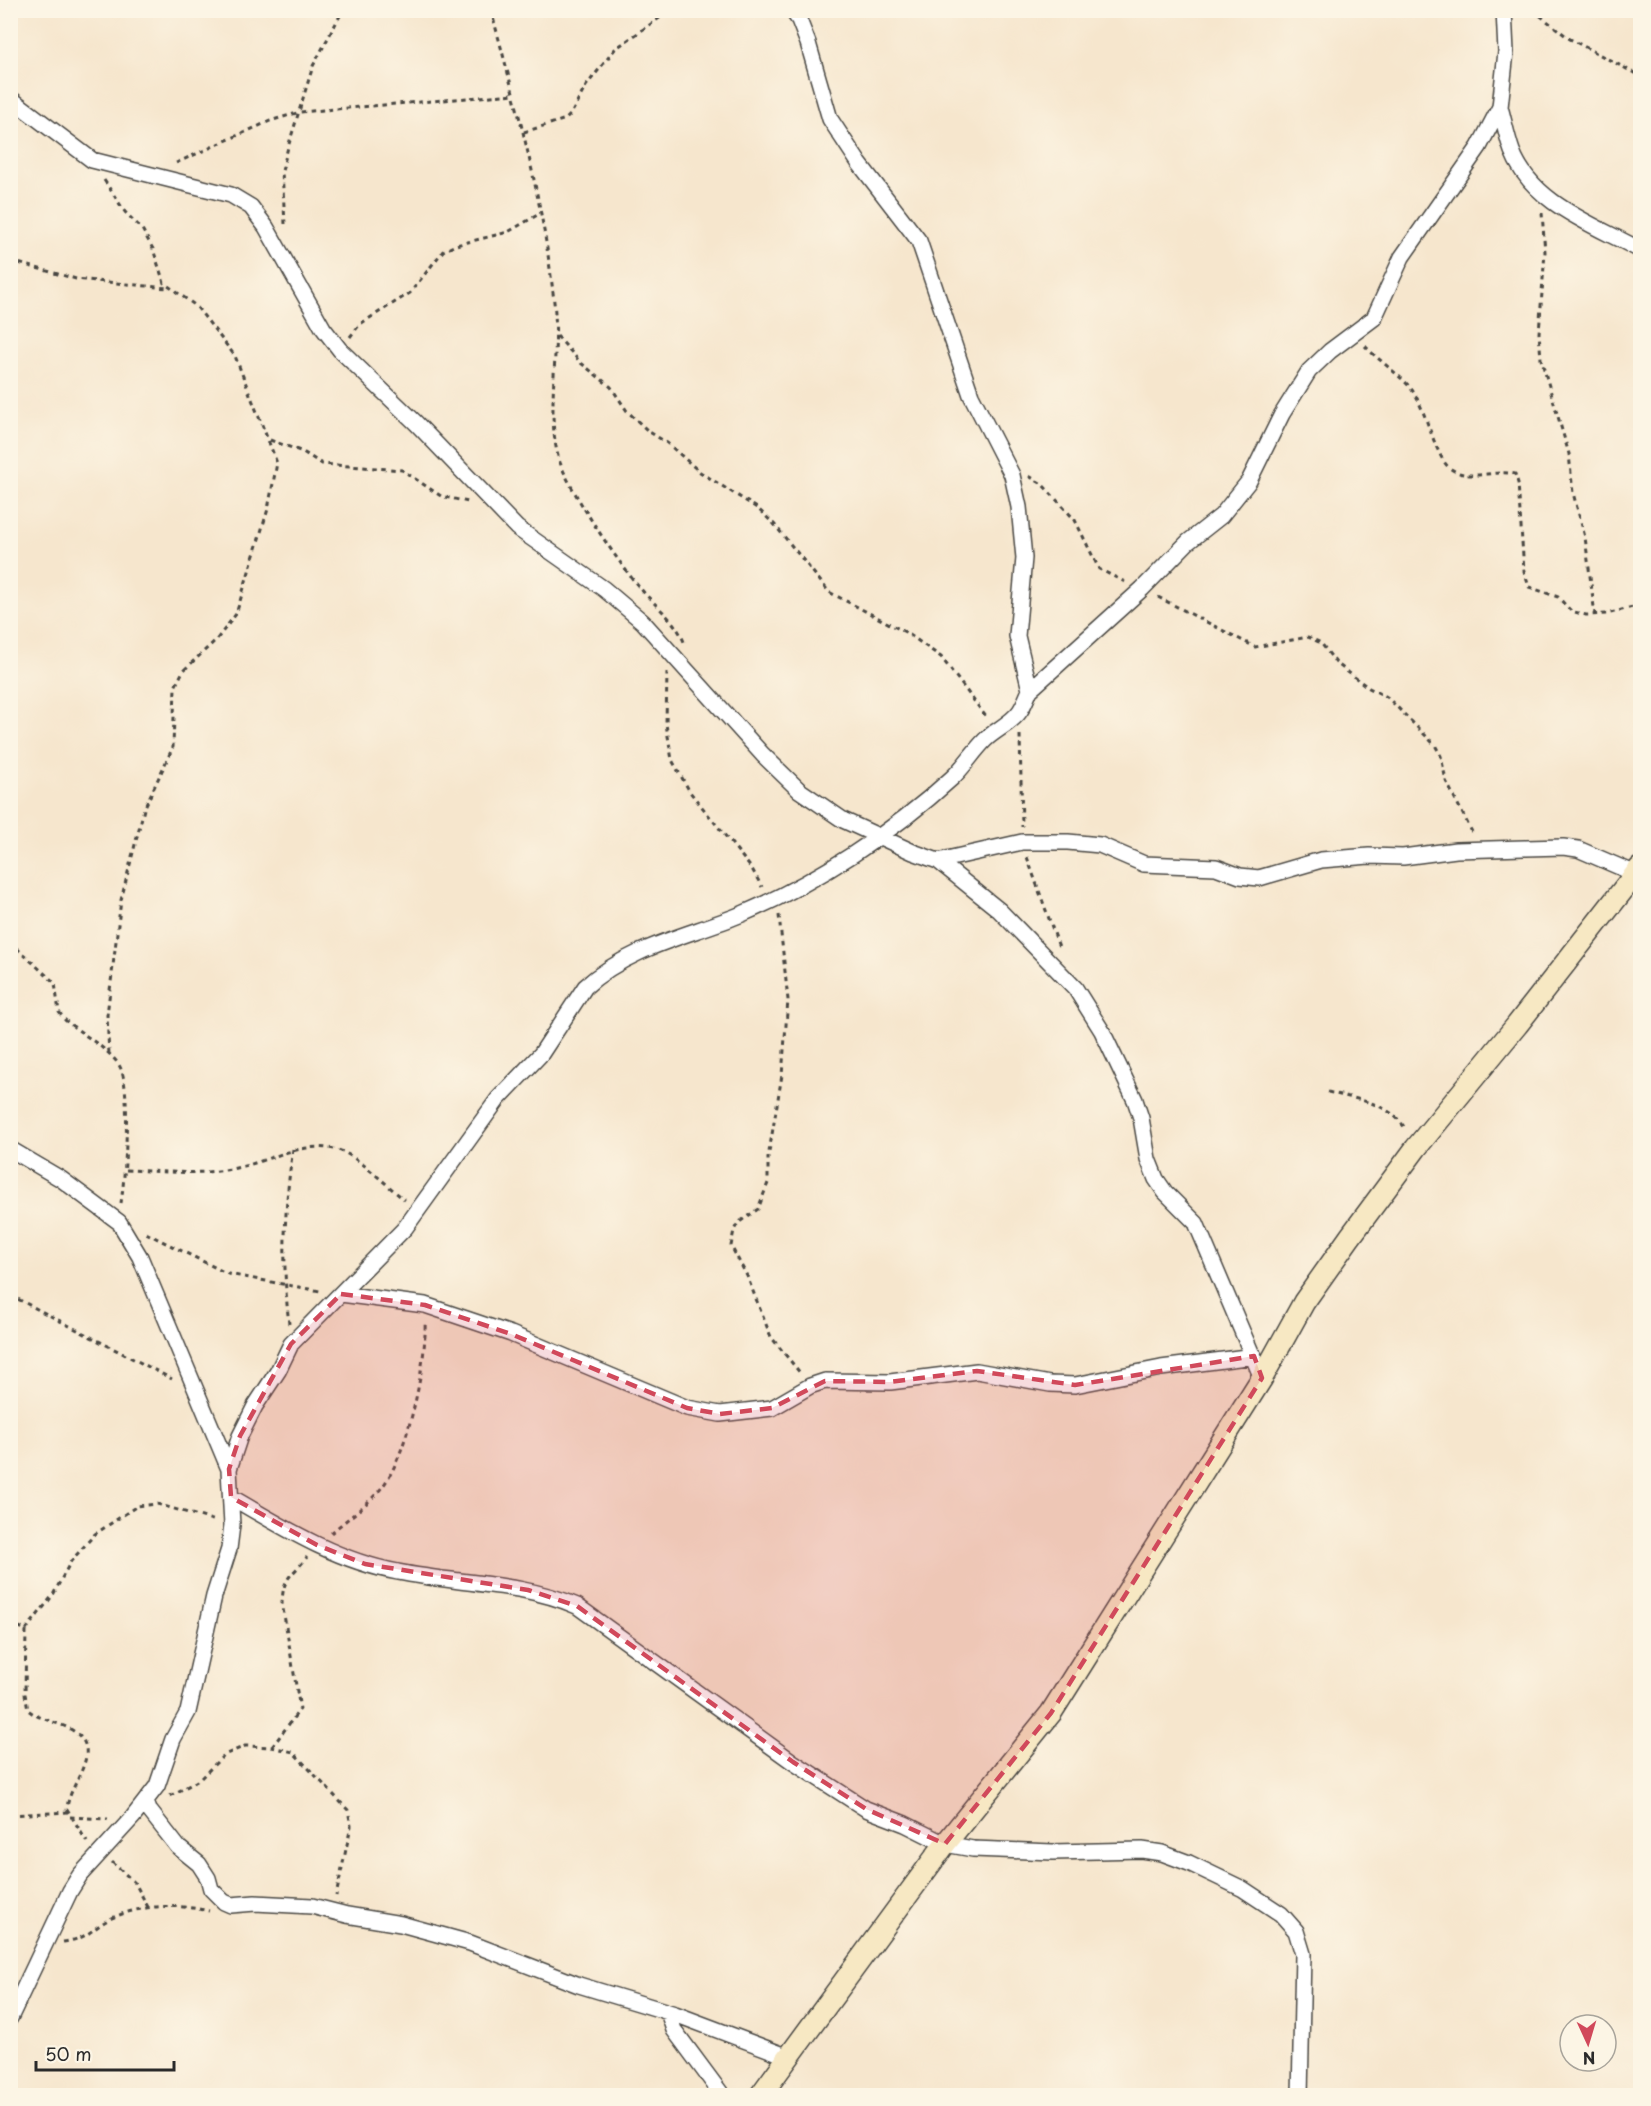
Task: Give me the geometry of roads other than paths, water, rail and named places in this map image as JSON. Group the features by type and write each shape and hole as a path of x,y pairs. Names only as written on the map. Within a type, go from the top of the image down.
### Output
{"street":[{"path":"792,10 799,20 808,43 830,119 865,172 919,241 971,395 1012,475 1019,507 1024,558 1017,636 1030,690"},
{"path":"1504,10 1506,52 1500,107 1512,152 1524,174 1550,201 1641,250"},
{"path":"10,98 92,160 231,195 250,207 266,227 323,328 340,350 517,528 627,608 694,676 763,755 799,790 843,819 913,852 938,861 967,882 1032,941 1075,988 1102,1031 1140,1111 1148,1159 1156,1179 1165,1192 1196,1223 1262,1378"},
{"path":"10,2018 70,1891 103,1850 133,1817 147,1806 157,1786 173,1739 188,1712 214,1596 229,1549 232,1525 230,1469 240,1436 291,1344 405,1228 484,1118 509,1086 527,1071 559,1028 585,987 635,953 705,928 774,899 881,836 954,776 985,740 1020,712 1030,690 1142,589 1188,542 1221,516 1249,481 1296,389 1330,351 1374,318 1402,257 1479,147 1500,107"},
{"path":"760,2096 945,1844 1051,1713 1262,1378 1304,1302 1416,1148 1638,871 1578,849 1563,847 1456,850 1402,857 1369,856 1321,860 1253,878 1215,867 1144,864 1100,845 1022,842 938,861"},
{"path":"10,1149 61,1179 119,1222 140,1257 230,1469"},
{"path":"341,1294 425,1305 511,1334 687,1408 720,1414 772,1408 810,1386 825,1381 890,1382 977,1371 1050,1384 1075,1384 1161,1368 1254,1356"},
{"path":"231,1497 316,1545 365,1564 396,1572 528,1590 577,1606 793,1762 867,1809 906,1824 945,1844 984,1849 1053,1852 1142,1850 1162,1853 1189,1863 1243,1889 1281,1914 1296,1931 1302,1953 1300,2096"},
{"path":"147,1806 178,1847 199,1864 216,1897 231,1905 281,1903 334,1910 347,1916 401,1924 470,1942 579,1985 668,2013 789,2057"},
{"path":"668,2013 674,2030 723,2096"}]}
